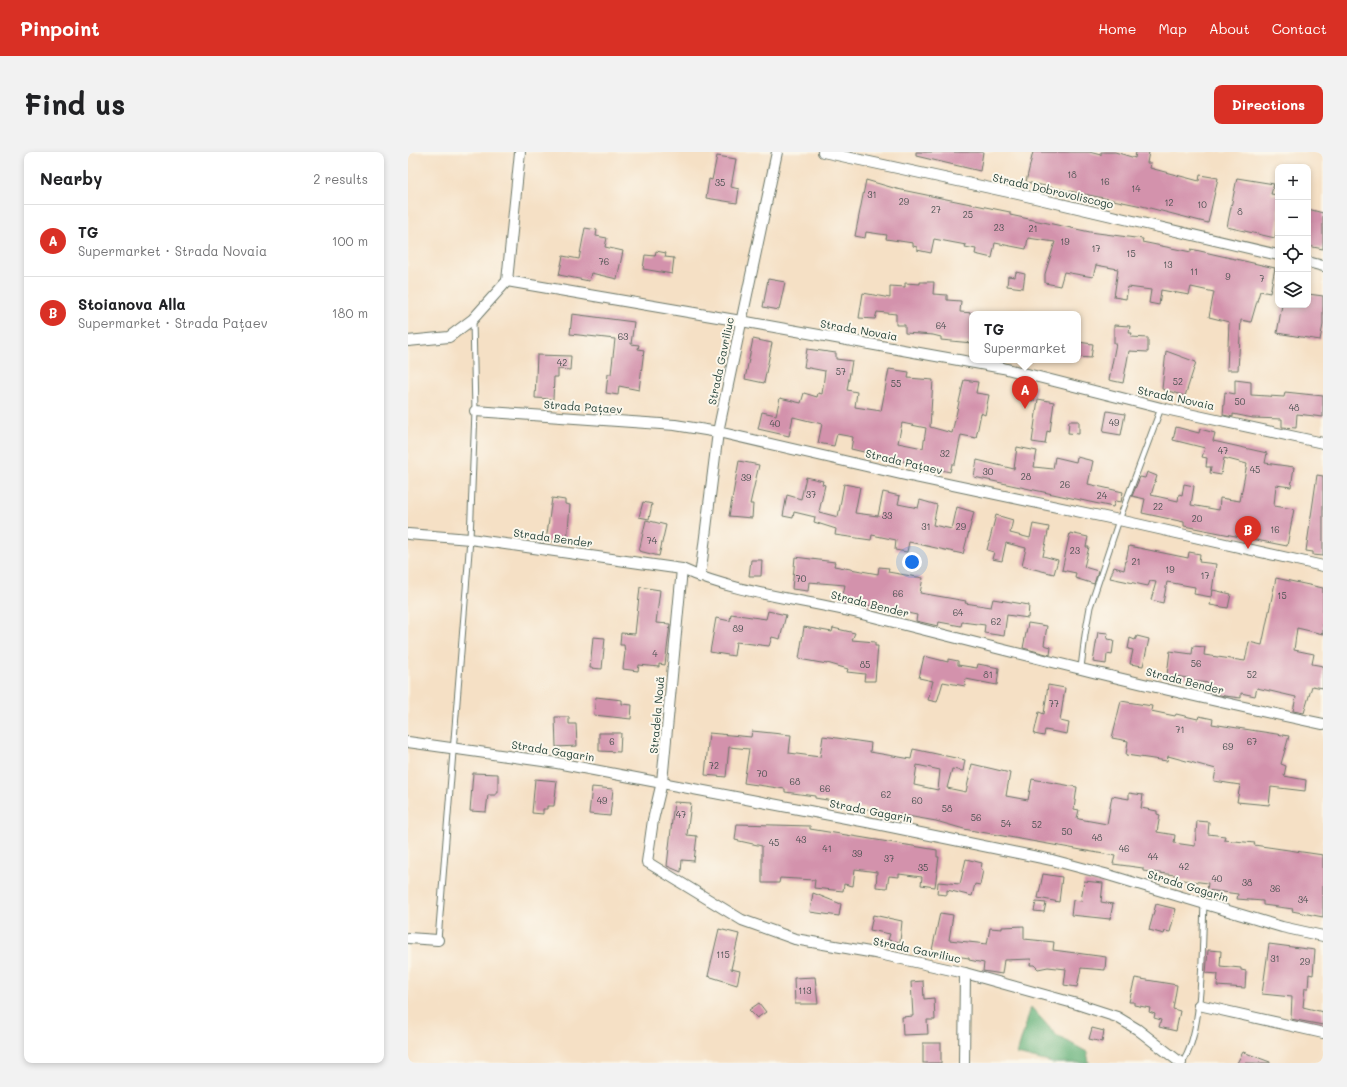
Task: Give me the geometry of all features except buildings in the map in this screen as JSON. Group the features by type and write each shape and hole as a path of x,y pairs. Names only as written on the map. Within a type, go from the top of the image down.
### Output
{"street":[{"path":"408,341 449,337 473,319 507,281 520,152"},
{"name":"Strada Gavriliuc","path":"700,577 718,432 777,152"},
{"name":"Strada Dobrovoliscogo","path":"823,152 1018,194 1275,254"},
{"path":"1311,263 1323,266"},
{"name":"Strada Novaia","path":"507,281 969,362"},
{"name":"Strada Novaia","path":"975,363 1003,368 1161,408 1323,443"},
{"name":"Strada Pațaev","path":"474,410 675,425 718,432 1323,566"},
{"name":"Strada Bender","path":"408,534 470,539 682,569 700,577 844,610 1218,702 1323,724"},
{"name":"Stradela Nouă","path":"647,862 653,820 662,782 682,569"},
{"name":"Strada Gagarin","path":"408,742 557,763 662,782 1052,860 1106,874 1282,927 1323,936"},
{"name":"Strada Gavriliuc","path":"647,862 742,920 795,939 875,953 965,973 1077,1004 1116,1017 1138,1029 1182,1063"},
{"path":"408,938 438,940"},
{"path":"964,1063 965,973"},
{"path":"1199,1005 1323,1033"}],"lane":[{"path":"438,940 452,748 470,539 474,410 473,319"},
{"path":"1082,668 1085,635 1090,607 1119,520 1161,408"},
{"path":"1182,1063 1187,1056 1192,1042 1199,1005 1204,904"}],"green space":[{"path":"1031,1007 1056,1035 1087,1052 1089,1063 1053,1063 1017,1054"}],"place":[{"name":"TG","path":"1025,409"},
{"name":"Stoianova Alla","path":"1248,549"}]}
